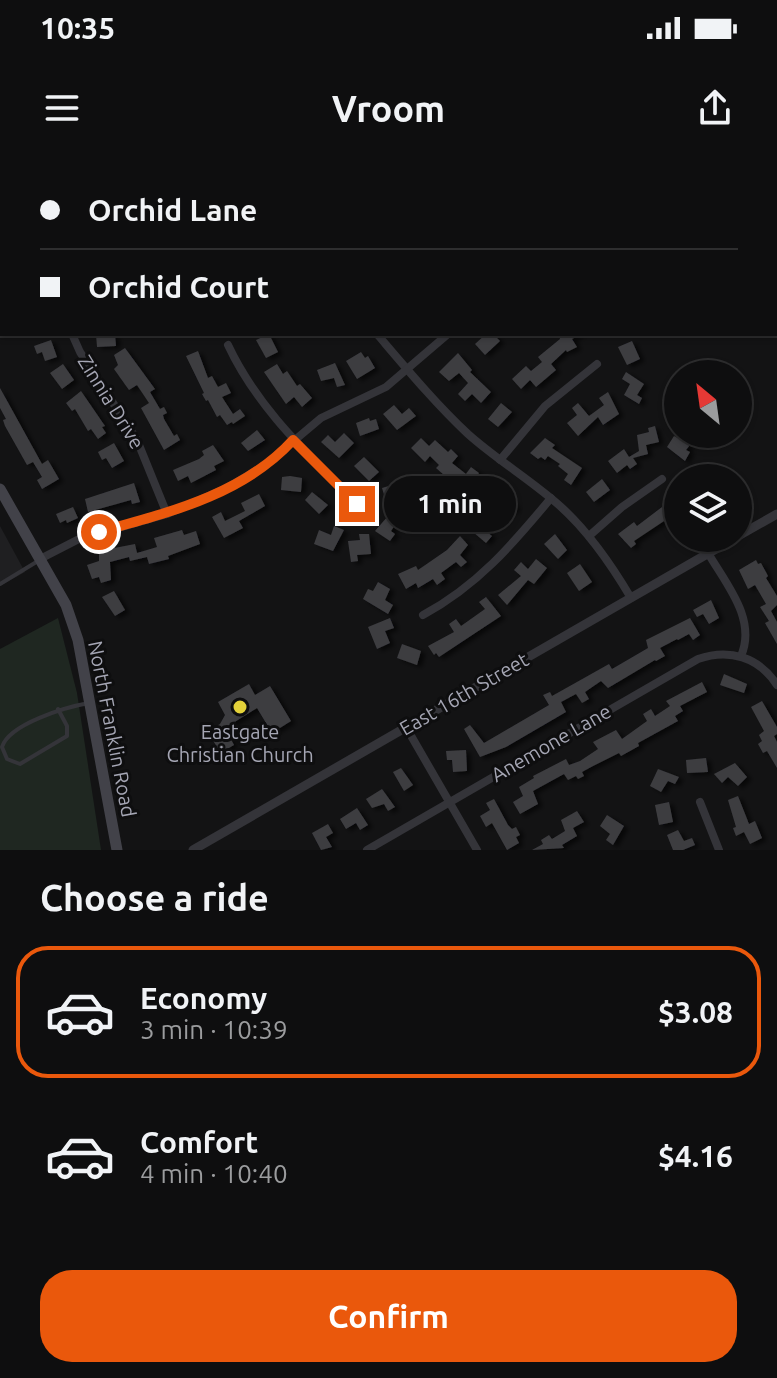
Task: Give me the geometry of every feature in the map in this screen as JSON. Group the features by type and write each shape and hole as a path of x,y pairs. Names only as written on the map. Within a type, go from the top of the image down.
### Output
{"main road":[{"name":"North Franklin Road","path":"0,489 66,605 74,626 92,703 117,850"}],"street":[{"name":"Zinnia Drive","path":"73,336 80,352 134,434 158,485 167,514"},
{"path":"379,336 456,422 551,498 589,536 631,598"},
{"path":"40,559 91,535 167,514 208,497 258,470 321,418 380,391 446,336"},
{"path":"228,345 263,406 357,504"},
{"path":"500,460 545,406 597,364"},
{"path":"589,536 622,507 662,479"},
{"path":"423,615 475,582 510,547 551,498"},
{"name":"East 16th Street","path":"752,528 777,514"},
{"path":"708,553 745,620 746,639 741,656 763,669 777,685"},
{"name":"East 16th Street","path":"193,850 708,553"},
{"name":"Anemone Lane","path":"367,850 698,659 715,654 741,656"},
{"path":"406,727 477,850"},
{"path":"700,802 719,850"}],"lane":[{"path":"0,583 40,559"},
{"path":"58,709 67,726 67,736 20,764 7,759 2,747 6,737 58,709 92,703"}],"shaded area":[{"path":"0,526 25,572 0,586"},
{"path":"58,618 77,693 101,850 0,850 0,649"}],"building":[{"path":"96,336 115,336 116,346 97,347"},
{"path":"270,336 278,352 266,358 256,340"},
{"path":"484,336 495,336 500,341 485,355 475,344"},
{"path":"559,336 578,336 572,339 577,347 566,350 551,364 556,370 536,387 530,380 521,389 512,379 526,366 531,371 542,362 538,357 560,339"},
{"path":"51,340 57,357 45,361 42,352 37,354 34,346"},
{"path":"632,341 640,359 627,365 618,347"},
{"path":"125,348 155,389 150,392 160,409 164,407 167,413 163,415 164,419 180,440 164,450 141,408 149,403 137,385 129,390 114,369 118,365 114,355"},
{"path":"198,351 208,378 212,376 218,387 226,383 231,393 222,397 233,414 240,409 245,416 233,424 227,425 220,415 217,417 202,394 186,356"},
{"path":"361,352 365,358 368,356 375,368 357,379 346,361"},
{"path":"458,353 472,370 470,372 491,392 481,403 472,394 465,401 458,394 468,383 459,373 449,381 439,372"},
{"path":"335,363 345,385 337,387 334,378 321,381 317,370"},
{"path":"63,364 74,380 62,389 50,373"},
{"path":"277,364 283,374 287,371 297,386 300,384 312,398 302,407 294,397 286,404 264,372"},
{"path":"626,372 644,384 637,395 642,398 639,404 624,395 630,384 622,379"},
{"path":"0,388 42,464 48,460 59,479 42,489 37,480 42,477 33,462 27,465 5,426 3,420 6,419 0,408"},
{"path":"81,391 105,426 102,427 106,433 98,439 91,429 88,431 75,409 72,411 66,403"},
{"path":"608,392 619,414 603,425 598,417 578,436 567,423 577,415 572,408 578,403 589,416 604,405 599,398"},
{"path":"501,403 512,412 498,427 488,419"},
{"path":"394,405 402,414 409,408 416,416 397,430 383,414"},
{"path":"369,418 370,421 376,419 379,429 360,436 356,423"},
{"path":"655,426 659,442 646,445 648,454 633,458 637,464 630,469 627,465 617,473 608,461 624,449 629,457 639,451 637,435 649,432 648,428"},
{"path":"257,430 265,440 248,451 241,443"},
{"path":"344,433 354,443 339,458 321,442 328,435 335,442"},
{"path":"421,438 429,446 435,440 448,452 451,449 458,456 452,463 466,474 471,467 479,473 474,480 485,488 475,502 463,491 465,488 454,480 452,482 436,468 439,465 430,456 425,462 411,448"},
{"path":"545,438 555,445 552,448 582,468 571,485 564,480 568,474 558,466 560,464 548,456 545,460 541,457 538,459 530,453"},
{"path":"114,443 124,461 112,468 98,452"},
{"path":"213,445 224,461 214,466 216,470 191,483 188,476 178,481 173,470 199,459 204,455 202,451"},
{"path":"668,448 688,448 686,450 690,452 685,461"},
{"path":"364,457 379,472 369,481 354,466"},
{"path":"282,477 302,478 301,492 281,490"},
{"path":"602,479 610,490 594,502 586,492"},
{"path":"134,483 140,502 132,504 131,500 88,512 85,499"},
{"path":"399,483 400,488 405,486 408,494 403,495 405,503 395,506 392,496 385,498 382,488"},
{"path":"312,492 328,505 319,514 305,500"},
{"path":"505,492 516,508 504,516 498,506 494,509 490,503"},
{"path":"259,494 265,506 239,521 243,528 224,538 212,517 221,512 225,521 245,511 241,503"},
{"path":"73,507 78,518 60,523 56,514"},
{"path":"662,507 664,521 634,541 636,544 631,548 618,534 634,522 637,526"},
{"path":"388,516 397,522 391,531 395,534 390,541 375,531"},
{"path":"484,519 492,525 487,532 492,536 486,543 473,532"},
{"path":"334,526 344,530 333,551 314,544 319,530 331,535"},
{"path":"182,530 184,535 196,531 200,544 168,556 169,559 149,564 147,557 130,561 129,557 110,562 111,580 101,583 99,577 92,579 87,565 99,561 99,551 135,544 137,553 157,547 154,538"},
{"path":"359,534 369,534 371,554 357,555 358,561 351,562 348,541 360,540"},
{"path":"555,534 567,550 558,559 544,544"},
{"path":"460,536 468,545 460,555 467,562 461,567 456,562 441,573 445,579 437,585 433,579 418,588 416,583 406,589 398,574 416,566 418,570 447,550"},
{"path":"536,559 547,568 534,584 528,580 507,605 498,595 521,576 514,570 521,562 528,569"},
{"path":"756,560 758,564 761,563 777,596 777,605 771,611 777,622 777,644 760,607 766,604 755,585 748,589 739,570"},
{"path":"580,564 592,582 579,591 567,573"},
{"path":"378,582 390,589 385,600 393,605 388,614 363,599 368,589 373,591"},
{"path":"114,591 125,610 115,616 102,597"},
{"path":"486,597 501,616 439,657 436,653 434,655 428,646 454,632 449,624 456,619 461,626 485,609 479,602"},
{"path":"711,600 719,618 709,624 703,614 697,617 693,610"},
{"path":"390,618 394,628 385,631 390,643 377,649 368,627"},
{"path":"690,618 700,635 693,640 689,634 660,648 665,656 608,688 601,681 585,692 589,699 582,703 576,694 561,702 566,712 506,747 480,757 464,729 470,725 484,743 549,705 543,695 550,692 552,696 609,664 612,669 648,648 646,640"},
{"path":"402,644 421,651 417,665 397,658"},
{"path":"724,674 747,684 744,693 720,685"},
{"path":"702,682 707,692 680,706 683,711 675,716 678,721 621,756 619,753 582,772 584,776 578,779 576,776 568,780 564,774 533,791 538,804 520,814 513,802 523,796 519,787 533,776 566,759 569,765 580,761 598,749 593,742 616,730 622,739 647,721 643,714 651,709 655,716 670,706 666,701"},
{"path":"249,684 255,695 270,686 291,721 272,733 257,708 225,728 234,745 220,753 208,731 220,724 225,715 218,702"},
{"path":"762,701 777,727 774,736 777,742 777,768 767,751 763,753 758,744 762,741 759,735 764,731 751,707"},
{"path":"466,750 467,771 453,772 452,760 447,760 446,751"},
{"path":"706,758 708,772 687,773 686,760"},
{"path":"735,763 747,777 738,786 728,777 722,783 714,774"},
{"path":"401,768 413,785 404,791 393,772"},
{"path":"658,769 679,777 675,784 668,781 661,792 650,786"},
{"path":"382,789 395,807 388,811 384,804 372,808 366,799"},
{"path":"738,796 749,824 755,821 762,838 750,844 744,832 736,836 733,828 736,827 728,800"},
{"path":"494,799 508,825 512,829 516,827 520,835 516,837 519,843 507,850 492,823 486,827 480,816 490,810 486,803"},
{"path":"669,802 673,822 659,825 655,805"},
{"path":"357,808 368,825 360,830 356,823 346,829 340,819"},
{"path":"577,811 584,822 573,828 577,836 562,845 564,848 532,850 543,844 541,840 549,835 552,839 565,831 561,820"},
{"path":"607,815 624,826 613,845 606,840 610,834 600,826"},
{"path":"328,824 333,833 326,837 332,847 321,850 312,833"},
{"path":"678,830 684,841 692,838 695,845 673,850 667,835"}],"place":[{"name":"Eastgate Christian Church","path":"240,707"}],"route":[{"path":"99,532 164,515 225,489 264,466 293,440 357,504"}]}
